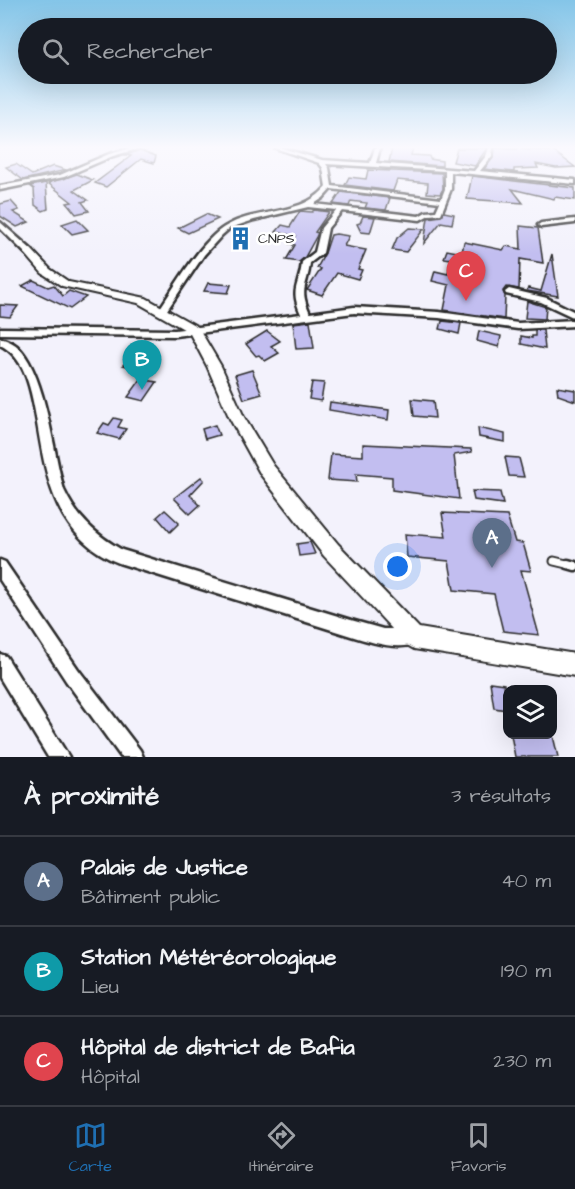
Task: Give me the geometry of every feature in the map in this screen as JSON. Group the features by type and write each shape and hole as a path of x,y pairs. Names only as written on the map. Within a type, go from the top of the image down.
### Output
{"street":[{"path":"0,188 24,183"},
{"path":"307,204 420,218 428,213 439,213 448,183"},
{"path":"162,311 208,246 222,232 248,219 307,204 324,194 329,186 444,201"},
{"path":"306,315 299,297 299,284 306,272 306,262 320,253 325,228 340,209"},
{"path":"541,225 575,221"},
{"path":"0,224 30,252 46,271 66,284 129,296 162,311 194,330 209,356 237,419 267,470 331,550 414,638"},
{"path":"509,292 544,300 575,315"},
{"path":"0,331 161,333 354,310 439,315 518,326 575,323"},
{"path":"0,341 17,350 28,370 38,398 48,458 64,506 90,539 119,556 383,637 414,638 575,664"},
{"path":"0,567 72,675 133,757"},
{"path":"0,662 59,757"}],"lane":[{"path":"554,561 575,566"}],"building":[{"path":"46,183 48,209 43,211 35,205 34,189 30,186"},
{"path":"48,183 87,183 74,190 88,200 82,202 89,211 76,214 67,203 72,202"},
{"path":"96,183 111,183 106,187"},
{"path":"346,183 396,183 393,191 345,185"},
{"path":"428,183 443,183 440,194 427,193"},
{"path":"470,183 535,183 575,188 575,200 555,197 554,199 512,189 523,203 467,199"},
{"path":"341,192 390,198 386,210 365,208 367,203 351,201 349,206 333,204"},
{"path":"11,201 19,210 13,212 29,222 17,227 0,216 0,204"},
{"path":"314,210 329,212 315,232 318,233 305,257 299,262 286,260 295,245 290,244 296,236 276,232 282,225 290,227 300,211 312,212"},
{"path":"444,212 454,214 452,224 441,222 424,243 428,218 441,216"},
{"path":"206,214 218,219 188,233 178,228"},
{"path":"363,216 375,217 370,233 361,232 357,224"},
{"path":"77,219 88,230 72,234 62,224"},
{"path":"520,226 538,228 543,263 520,259 519,289 506,287 503,291 505,296 504,319 444,310 449,285 432,281 435,271 448,274 451,259 444,258 447,250 462,253 464,242 503,250 506,246 521,249"},
{"path":"409,228 424,229 406,252 392,250 397,238"},
{"path":"331,235 349,236 344,246 366,250 358,269 362,270 358,279 337,273 322,295 307,290 321,269 317,268"},
{"path":"552,254 558,296 527,291 528,288 541,291"},
{"path":"33,280 48,287 54,285 63,296 69,291 86,297 70,309 22,286"},
{"path":"208,283 231,285 228,293 204,291"},
{"path":"527,301 546,307 545,319 525,318"},
{"path":"0,305 18,306 10,317 0,316"},
{"path":"310,321 314,348 296,349 293,323"},
{"path":"442,321 461,323 459,334 440,329"},
{"path":"535,330 543,330 545,349 521,344 521,336 532,338 535,336"},
{"path":"267,331 280,341 271,346 279,353 265,361 259,355 256,356 246,344"},
{"path":"479,331 501,336 499,347 477,341"},
{"path":"136,349 147,352 135,368 123,365"},
{"path":"252,370 262,394 244,399 235,375"},
{"path":"141,379 157,382 144,401 128,397"},
{"path":"312,382 324,383 321,401 309,399"},
{"path":"557,387 575,390 575,401 558,395"},
{"path":"412,399 433,401 435,418 414,416"},
{"path":"330,402 389,410 388,420 329,410"},
{"path":"114,418 122,420 118,427 126,429 119,439 97,433 104,423 109,425"},
{"path":"215,425 219,435 205,439 202,429"},
{"path":"478,428 505,434 505,442 479,437"},
{"path":"363,444 471,449 472,452 454,455 459,499 392,490 392,477 356,474 357,482 328,480 331,454 363,456"},
{"path":"505,457 519,458 524,477 509,476"},
{"path":"201,477 204,480 190,495 200,505 190,514 174,498"},
{"path":"472,491 500,492 503,504 474,500"},
{"path":"165,510 179,523 170,532 157,517"},
{"path":"442,513 507,516 515,542 523,543 531,571 521,570 539,635 503,631 494,594 454,590 449,561 407,557 405,534 446,537"},
{"path":"310,542 315,554 299,556 297,544"},
{"path":"490,682 504,684 503,709 494,708"},
{"path":"512,739 554,739 558,757 515,757"}],"place":[{"name":"CNPS","path":"240,238"},
{"name":"Hôpital de district de Bafia","path":"466,301"},
{"name":"Station Météréorologique","path":"142,390"},
{"name":"Palais de Justice","path":"492,568"}]}
